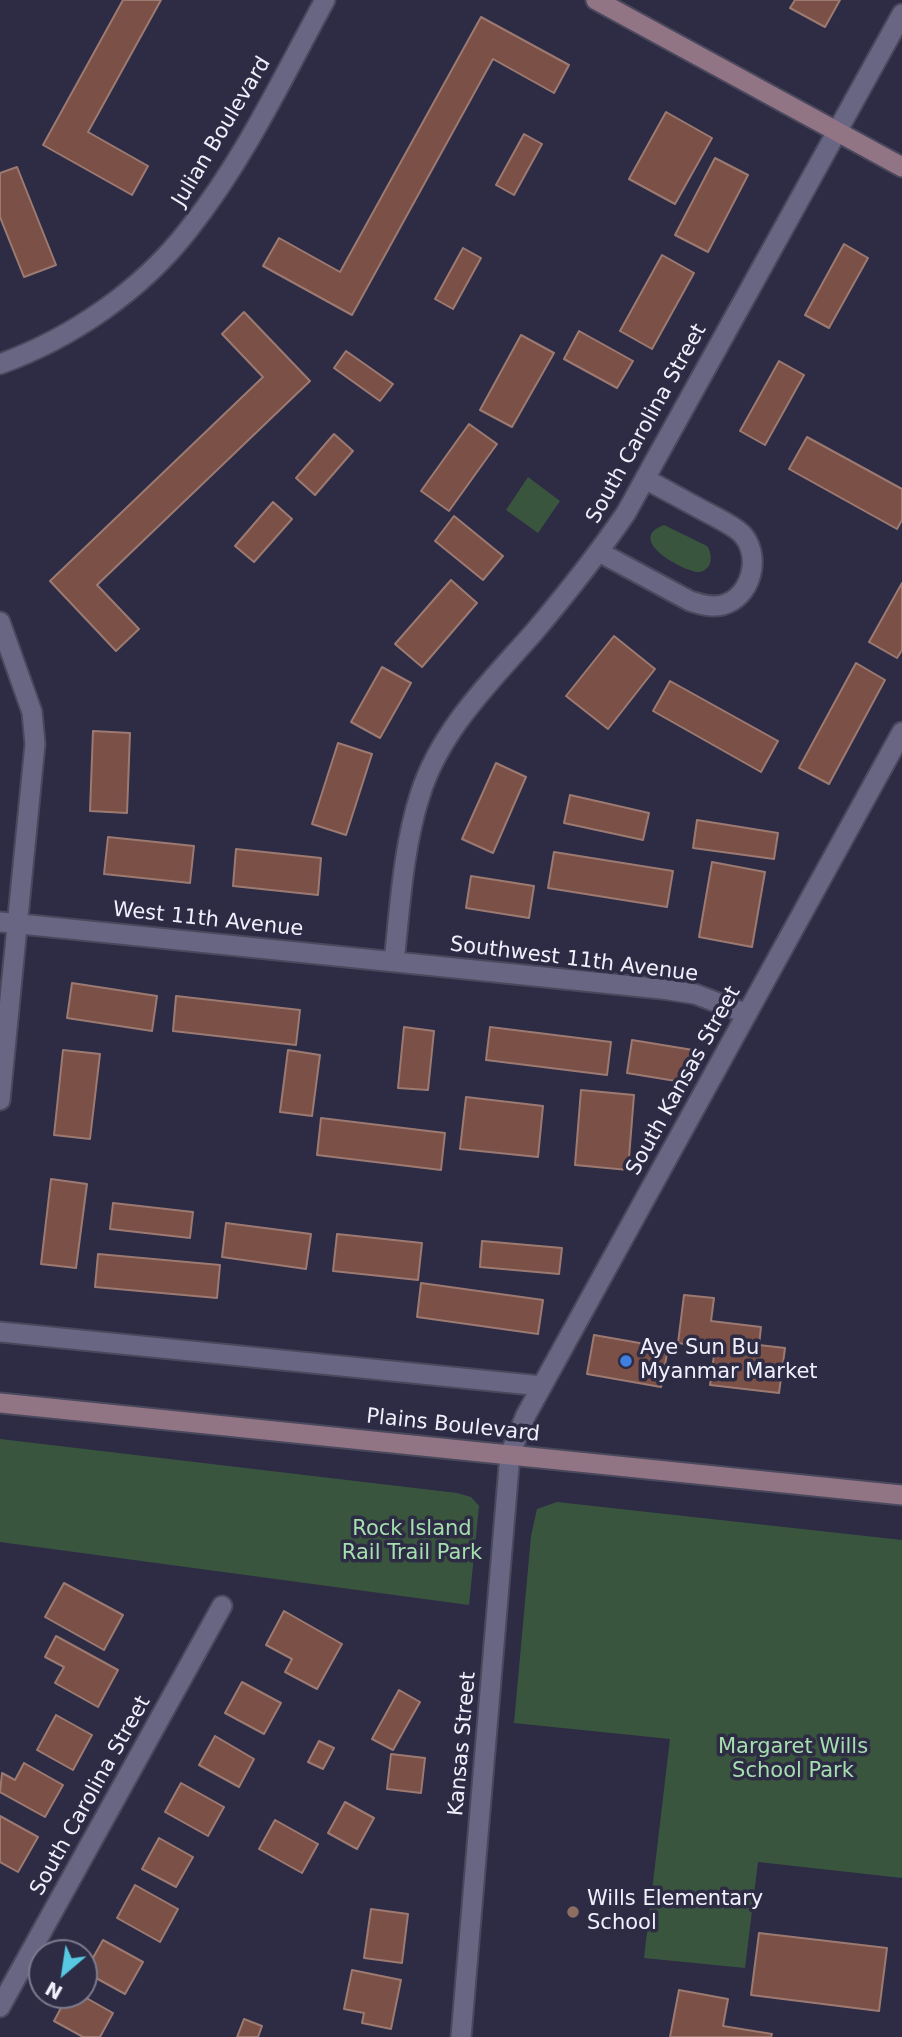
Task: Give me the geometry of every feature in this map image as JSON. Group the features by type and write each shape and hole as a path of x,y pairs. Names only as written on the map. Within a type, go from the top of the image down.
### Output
{"main road":[{"path":"596,0 902,167"},
{"name":"Plains Boulevard","path":"0,1403 902,1495"}],"street":[{"name":"Julian Boulevard","path":"0,364 40,347 99,312 139,283 189,230 239,156 325,0"},
{"name":"South Carolina Street","path":"394,962 408,843 420,793 440,750 465,712 600,552 626,513 902,14"},
{"path":"600,552 703,606 727,604 748,583 752,567 751,550 742,534 727,523 645,479"},
{"path":"0,622 32,712 35,744 9,922 0,1100"},
{"name":"South Kansas Street","path":"510,1454 526,1415 902,732"},
{"name":"West 11th Avenue","path":"9,922 394,962"},
{"name":"Southwest 11th Avenue","path":"394,962 695,994 747,1014"},
{"path":"0,1332 542,1386"},
{"name":"Kansas Street","path":"461,2037 510,1454"},
{"name":"South Carolina Street","path":"0,2007 222,1606"}],"green space":[{"path":"528,477 560,501 538,533 506,510"},
{"path":"664,525 707,546 711,557 704,571 692,571 672,562 654,547 650,539 653,531"},
{"name":"Rock Island Rail Trail Park","path":"0,1439 457,1493 471,1497 479,1506 469,1605 0,1542"},
{"name":"Margaret Wills School Park","path":"557,1502 902,1540 902,1878 758,1862 745,1968 644,1958 670,1739 514,1723 531,1536 537,1509"}],"building":[{"path":"123,0 161,0 88,132 148,166 132,195 43,145"},
{"path":"795,0 840,0 825,27 790,8"},
{"path":"481,17 569,65 554,93 493,59 352,315 263,266 279,238 340,272"},
{"path":"666,112 712,138 675,204 629,179"},
{"path":"524,134 542,144 514,195 496,185"},
{"path":"715,158 748,175 708,252 675,235"},
{"path":"17,167 56,265 24,277 0,217 0,173"},
{"path":"844,244 868,258 829,328 805,315"},
{"path":"463,248 481,258 453,309 435,299"},
{"path":"662,255 694,273 652,349 620,331"},
{"path":"244,312 310,381 97,585 139,629 116,651 50,581 263,377 222,334"},
{"path":"579,331 633,361 617,388 564,359"},
{"path":"521,335 554,353 512,427 480,410"},
{"path":"346,351 393,384 380,401 334,368"},
{"path":"779,361 804,375 765,445 740,431"},
{"path":"469,424 497,444 449,511 421,491"},
{"path":"334,434 353,451 315,495 296,478"},
{"path":"807,437 902,489 902,520 897,529 789,469"},
{"path":"273,502 292,519 254,562 235,546"},
{"path":"454,516 503,556 483,580 435,541"},
{"path":"451,580 477,603 422,667 395,644"},
{"path":"902,583 902,650 897,658 869,642"},
{"path":"614,636 655,669 608,729 566,696"},
{"path":"856,663 885,680 829,784 799,768"},
{"path":"382,667 411,683 380,738 351,722"},
{"path":"670,681 778,741 761,772 653,711"},
{"path":"93,731 130,733 127,813 90,811"},
{"path":"338,743 372,754 346,835 312,824"},
{"path":"496,763 526,777 493,853 462,839"},
{"path":"570,795 649,813 643,840 564,823"},
{"path":"697,820 778,833 774,859 693,848"},
{"path":"108,837 194,846 190,883 104,874"},
{"path":"236,849 321,858 318,895 233,886"},
{"path":"554,852 673,871 667,907 548,888"},
{"path":"712,862 765,872 752,947 699,937"},
{"path":"471,876 534,886 529,918 466,908"},
{"path":"72,983 157,996 152,1031 67,1018"},
{"path":"176,996 300,1010 296,1045 173,1031"},
{"path":"404,1027 434,1031 428,1090 398,1088"},
{"path":"490,1027 611,1042 607,1075 486,1060"},
{"path":"632,1040 693,1050 688,1083 627,1073"},
{"path":"63,1050 100,1054 90,1139 54,1135"},
{"path":"288,1050 320,1055 312,1116 280,1112"},
{"path":"581,1090 634,1095 628,1170 575,1165"},
{"path":"466,1097 543,1106 538,1157 460,1149"},
{"path":"321,1118 445,1133 441,1170 317,1155"},
{"path":"51,1179 87,1184 76,1268 41,1264"},
{"path":"113,1203 193,1212 190,1238 110,1229"},
{"path":"226,1223 311,1234 306,1269 222,1257"},
{"path":"337,1234 422,1243 418,1280 333,1271"},
{"path":"482,1241 562,1248 559,1274 480,1267"},
{"path":"98,1254 220,1265 217,1298 95,1287"},
{"path":"421,1283 543,1300 538,1334 417,1317"},
{"path":"684,1295 714,1298 711,1321 761,1327 759,1345 785,1348 779,1393 710,1385 715,1348 678,1343"},
{"path":"594,1335 668,1348 661,1387 587,1374"},
{"path":"64,1583 123,1615 104,1650 45,1617"},
{"path":"284,1611 342,1644 317,1689 285,1672 292,1659 266,1645"},
{"path":"56,1636 118,1670 98,1707 55,1683 64,1667 45,1657"},
{"path":"242,1682 281,1703 264,1734 225,1713"},
{"path":"399,1690 420,1702 393,1750 372,1739"},
{"path":"56,1715 92,1735 73,1770 37,1750"},
{"path":"215,1736 254,1759 239,1787 199,1765"},
{"path":"319,1741 334,1748 323,1769 308,1762"},
{"path":"391,1754 425,1758 421,1793 387,1789"},
{"path":"24,1763 63,1785 45,1817 0,1792 2,1773 15,1780"},
{"path":"181,1783 224,1807 208,1836 165,1812"},
{"path":"345,1802 374,1818 357,1849 328,1833"},
{"path":"0,1816 38,1837 18,1872 0,1862"},
{"path":"275,1820 318,1844 302,1873 259,1849"},
{"path":"159,1838 193,1857 176,1887 142,1869"},
{"path":"135,1885 178,1909 160,1942 117,1918"},
{"path":"371,1909 408,1914 402,1963 364,1958"},
{"path":"759,1933 887,1948 879,2011 751,1995"},
{"path":"103,1940 143,1962 125,1994 98,1979 98,1949"},
{"path":"352,1970 401,1980 391,2029 362,2023 364,2013 344,2009"},
{"path":"679,1990 728,1999 723,2026 772,2034 771,2037 670,2037"},
{"path":"98,2005 113,2013 100,2037 83,2037 54,2021 60,2009 98,2009"},
{"path":"244,2019 262,2026 258,2037 237,2037"}],"place":[{"name":"Aye Sun Bu Myanmar Market","path":"626,1361"},
{"name":"Wills Elementary School","path":"573,1912"}]}
